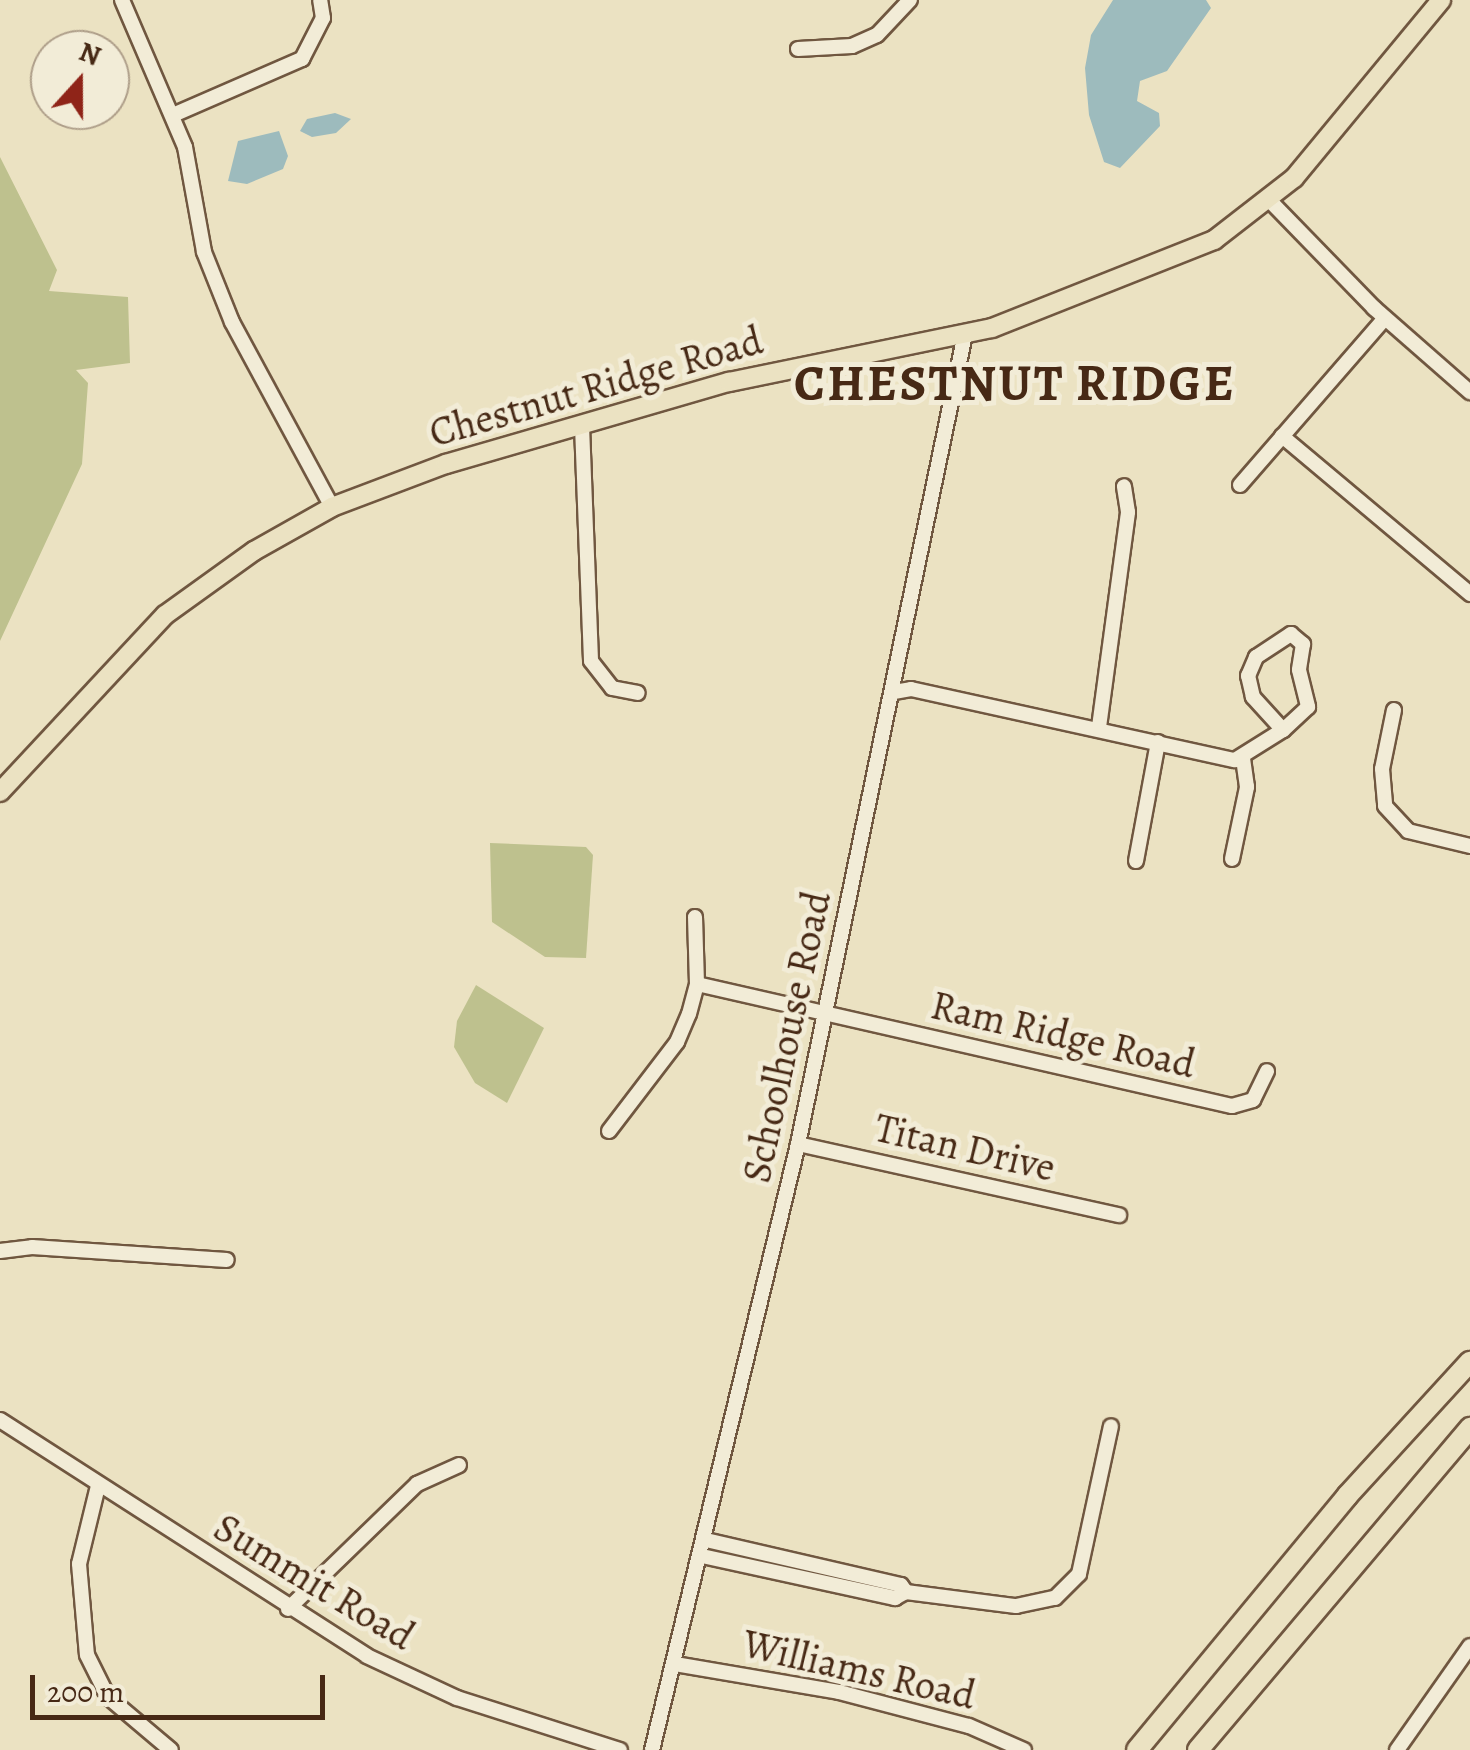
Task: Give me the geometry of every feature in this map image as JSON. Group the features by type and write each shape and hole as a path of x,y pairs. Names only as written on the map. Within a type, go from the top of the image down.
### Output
{"highway":[{"path":"1137,1750 1358,1483 1470,1362"},
{"path":"1198,1750 1470,1428"}],"main road":[{"name":"Chestnut Ridge Road","path":"1,790 165,615 254,550 332,507 729,382 965,334 1066,304 1183,256 1271,202 1441,0"}],"street":[{"path":"122,0 186,146 204,252 232,322 332,507"},
{"path":"173,115 302,59 323,18 320,0"},
{"path":"798,50 852,46 877,35 910,0"},
{"path":"1271,202 1385,318 1470,392"},
{"path":"1240,485 1385,318"},
{"name":"Schoolhouse Road","path":"652,1750 706,1540 798,1144 965,334"},
{"path":"582,426 590,661 612,688 638,693"},
{"path":"1282,436 1470,594"},
{"path":"1099,727 1128,512 1124,486"},
{"path":"894,692 911,689 1243,757 1283,730 1308,707 1300,670 1303,644 1291,634 1256,657 1248,676 1253,697 1283,730"},
{"path":"1394,710 1382,769 1385,806 1408,830 1470,846"},
{"path":"1136,861 1158,742"},
{"path":"1232,859 1247,787 1243,757"},
{"path":"609,1131 677,1042 697,984 695,917"},
{"name":"Ram Ridge Road","path":"697,984 1232,1106 1253,1100 1267,1071"},
{"name":"Titan Drive","path":"798,1144 1119,1215"},
{"path":"0,1251 32,1247 227,1260"},
{"name":"Summit Road","path":"0,1420 288,1609 429,1686 620,1750"},
{"path":"702,1556 895,1598 906,1592 1016,1606 1070,1588 1079,1574 1111,1426"},
{"path":"288,1609 417,1484 458,1466"},
{"path":"98,1486 79,1564 87,1655 108,1697 171,1750"},
{"path":"706,1540 900,1585 906,1592"},
{"path":"1397,1750 1470,1646"},
{"name":"Williams Road","path":"675,1664 839,1692 969,1726 1024,1750"}],"green space":[{"path":"0,157 57,270 49,291 128,297 130,363 76,370 88,383 82,464 0,641"},
{"path":"490,843 586,847 593,855 586,958 545,957 492,922"},
{"path":"476,985 544,1028 507,1103 475,1083 454,1047 457,1021"}],"water":[{"path":"1113,0 1206,0 1211,8 1167,71 1140,81 1137,101 1159,113 1160,126 1120,168 1104,162 1089,115 1085,68 1091,35"},
{"path":"335,113 351,119 336,133 312,137 300,131 307,119"},
{"path":"279,131 288,156 283,169 247,184 228,181 238,141"}],"district":[{"name":"CHESTNUT RIDGE","path":"1015,384"}]}
